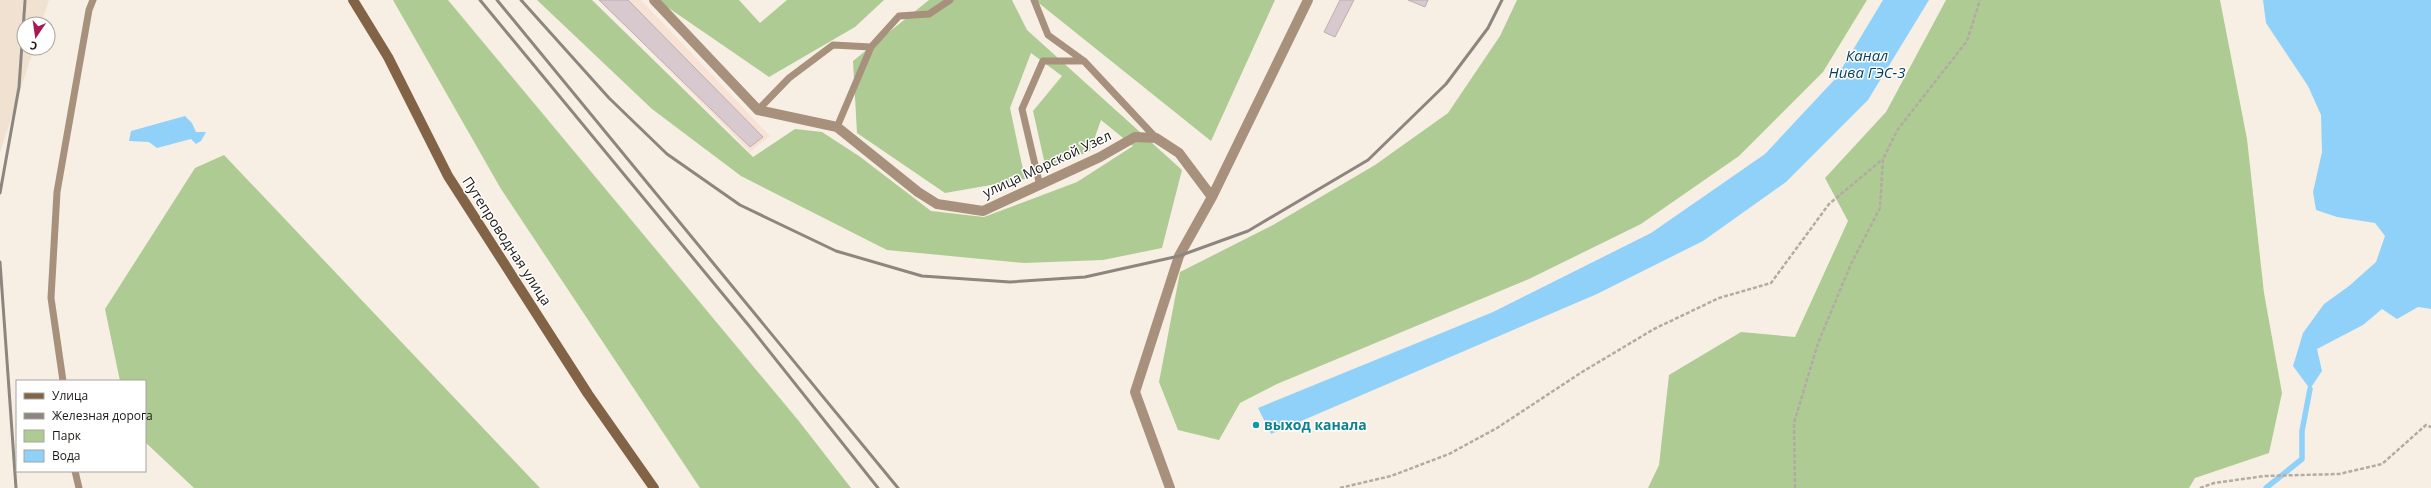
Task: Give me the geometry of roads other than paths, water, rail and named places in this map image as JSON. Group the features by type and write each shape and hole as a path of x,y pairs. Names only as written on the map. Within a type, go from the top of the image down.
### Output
{"main road":[{"name":"Путепроводная улица","path":"353,0 388,57 448,176 588,394 654,488"}],"street":[{"path":"654,0 758,110"},
{"path":"1170,488 1136,392 1179,256 1212,197 1308,0"},
{"name":"улица Морской Узел","path":"758,110 837,127 918,192 936,204 983,210 1040,186 1100,157 1135,137 1156,138"},
{"path":"1156,138 1179,153 1212,197"}],"lane":[{"path":"63,380 51,298 58,192 89,10 93,0"},
{"path":"837,127 871,47 899,16 929,14 950,0"},
{"path":"1034,0 1048,35 1084,61 1156,138"},
{"path":"758,110 789,78 832,45 871,47"},
{"path":"1040,186 1022,109 1042,61 1084,61"},
{"path":"76,472 79,488"}],"water":[{"name":"Канал Нива ГЭС-3","path":"1883,0 1929,0 1868,100 1786,182 1703,241 1597,294 1271,434 1258,408 1493,312 1651,233 1765,154 1836,78"},
{"path":"2263,0 2431,0 2431,309 2418,307 2397,319 2382,309 2363,325 2317,349 2322,371 2310,389 2293,366 2303,333 2324,304 2349,286 2376,262 2385,236 2375,223 2337,217 2316,210 2313,192 2322,152 2321,115 2308,86 2266,23"},
{"path":"185,116 192,123 196,132 206,132 201,141 196,144 191,139 157,148 149,142 129,141 131,131"}],"waterway":[{"path":"2266,488 2302,459 2302,431 2310,389"}],"railway":[{"path":"480,0 750,327 878,488"},
{"path":"497,0 898,488"},
{"path":"521,0 609,98 667,154 740,205 836,251 922,276 1010,282 1085,277 1179,256 1248,231 1368,160 1446,84 1488,28 1502,0"},
{"path":"0,193 19,87 25,1"},
{"path":"0,262 16,488"}],"place":[{"name":"выход канала","path":"1256,425"}]}
